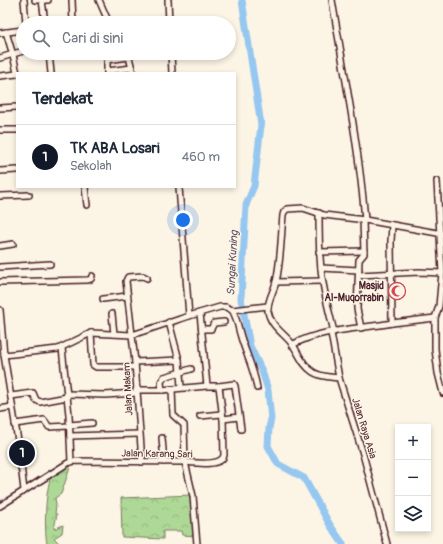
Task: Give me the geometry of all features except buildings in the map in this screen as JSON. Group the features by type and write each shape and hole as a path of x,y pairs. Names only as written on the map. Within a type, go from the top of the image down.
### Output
{"street":[{"path":"24,0 25,16"},
{"path":"35,0 48,0"},
{"path":"42,0 44,16"},
{"path":"72,0 73,16"},
{"path":"99,0 106,16"},
{"path":"168,0 169,16"},
{"path":"332,0 340,53 349,97 364,220 364,254 359,260 357,309 361,328"},
{"path":"16,31 3,32 13,55 17,72"},
{"path":"0,58 16,54"},
{"path":"50,60 51,72"},
{"path":"107,60 107,72 132,70 129,60"},
{"path":"171,60 172,72"},
{"path":"0,76 16,73"},
{"path":"0,108 16,107"},
{"path":"0,130 16,130"},
{"path":"0,171 16,170"},
{"path":"437,181 442,233 442,273 440,302 435,318 438,373 443,393"},
{"path":"85,188 86,205"},
{"path":"179,188 189,316"},
{"path":"0,196 29,195"},
{"path":"339,378 312,372 271,320 268,312 268,306 276,282 284,212 287,209 303,208 324,215 442,233"},
{"name":"Jalan Raya Asia","path":"319,213 319,252 322,282 333,332 339,378 365,461 387,544"},
{"path":"392,225 392,323"},
{"path":"0,246 13,244"},
{"path":"319,252 364,251"},
{"path":"0,267 50,264"},
{"path":"321,268 359,273 442,273"},
{"path":"0,282 88,280 91,279 92,276"},
{"name":"Jalan Makam","path":"142,462 135,365 126,281 128,277 143,276 147,278"},
{"path":"276,282 322,282"},
{"path":"103,299 127,296"},
{"path":"232,310 239,308 268,306"},
{"path":"4,355 62,348 91,333 132,335 189,316 220,307 226,307 232,310 235,314 241,337 251,362 257,388"},
{"path":"0,310 4,355 24,490"},
{"path":"200,313 206,386"},
{"path":"112,314 114,334"},
{"path":"292,345 310,337 333,332 435,318"},
{"path":"169,322 179,360 181,387"},
{"path":"202,329 211,329 214,323 224,322"},
{"path":"91,333 94,365 96,367 135,365 179,360"},
{"path":"0,506 71,462 67,396 62,348"},
{"path":"162,390 161,382 164,377 191,369"},
{"path":"11,396 33,393 36,400 40,402 67,396 105,395 181,387 219,386 231,384 235,386 241,429"},
{"name":"Jalan Karang Sari","path":"71,462 186,462 195,464 216,462 224,458 223,416 219,386"},
{"path":"172,389 173,415 184,425 186,462 193,496 197,544"},
{"path":"0,409 12,407"},
{"path":"200,416 239,417"},
{"path":"15,424 44,420 49,427 92,423"},
{"path":"70,436 139,434"},
{"path":"162,438 164,462"}],"green space":[{"path":"64,461 72,462 61,494 55,498 55,514 57,514 54,529 63,525 62,533 54,538 60,544 47,544 45,518 48,487 53,472"},
{"path":"191,495 195,536 182,535 181,531 163,531 163,539 122,537 121,498"}],"waterway":[{"name":"Sungai Kuning","path":"242,0 261,125 254,186 246,205 241,299 250,346 262,371 268,390 271,419 268,446 278,464 304,478 330,525 343,544"}],"place":[{"name":"Masjid Al-Muqorrabin","path":"397,291"},
{"name":"TK ABA Losari","path":"22,453"}]}
